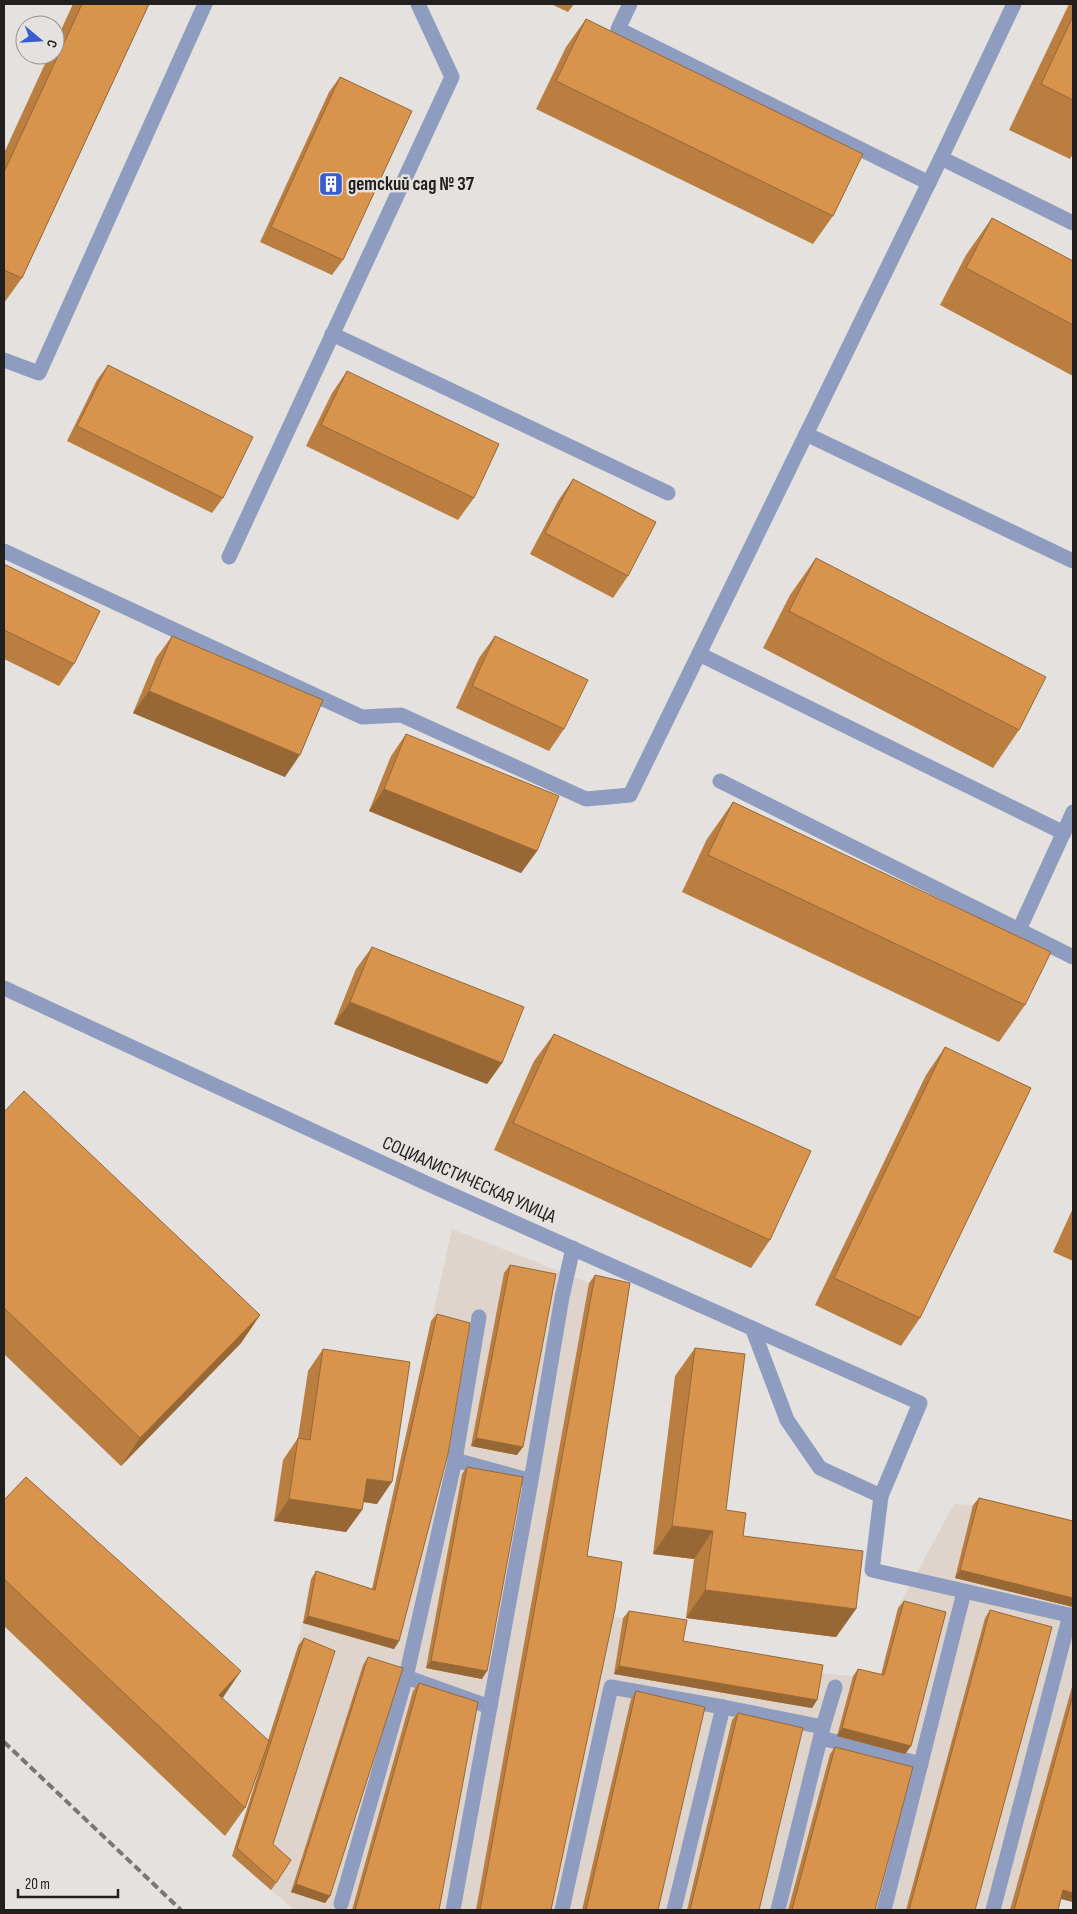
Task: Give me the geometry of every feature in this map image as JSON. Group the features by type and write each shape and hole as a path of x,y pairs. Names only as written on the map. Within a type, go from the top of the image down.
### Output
{"street":[{"path":"4,360 38,373 205,4"},
{"path":"229,557 452,77 418,4"},
{"path":"630,4 618,29 928,183"},
{"path":"4,551 362,717 401,715 586,799 630,794 941,158 1014,4"},
{"path":"941,158 1073,223"},
{"path":"332,334 668,493"},
{"path":"806,434 1073,561"},
{"path":"699,654 1064,833"},
{"path":"720,781 1073,957"},
{"path":"1019,930 1073,812"},
{"name":"СОЦИАЛИСТИЧЕСКАЯ УЛИЦА","path":"4,988 419,1180 920,1403 881,1496"},
{"path":"453,1910 531,1481 562,1297 574,1248"},
{"path":"340,1904 406,1677 455,1460 479,1317"},
{"path":"753,1330 787,1420 820,1468 881,1496 872,1570 1072,1615 993,1910"},
{"path":"455,1460 531,1481"},
{"path":"884,1910 964,1592"},
{"path":"406,1677 490,1707"},
{"path":"778,1910 835,1687"},
{"path":"562,1910 611,1688 722,1707 822,1732 921,1764"},
{"path":"674,1910 722,1707"}],"shaded area":[{"path":"452,1229 589,1283 625,1291 582,1563 610,1616 682,1628 678,1649 818,1673 853,1676 878,1683 898,1608 954,1504 973,1505 1073,1530 1073,1902 1058,1898 1055,1910 294,1910 232,1856 298,1646 311,1579 370,1597"}],"building":[{"path":"82,4 149,4 22,278 4,270 4,172 54,65 65,65 65,41"},
{"path":"1073,16 1073,100 1041,84"},
{"path":"586,19 863,154 833,216 556,81"},
{"name":"детский сад № 37","path":"340,77 412,111 343,260 271,227"},
{"path":"992,218 1073,261 1073,325 966,268"},
{"path":"108,365 253,437 223,498 77,426"},
{"path":"347,371 499,444 474,498 321,425"},
{"path":"573,479 656,522 628,576 545,533"},
{"path":"816,558 1046,677 1019,730 789,611"},
{"path":"4,564 100,611 74,664 4,630"},
{"path":"172,636 323,700 300,755 149,691"},
{"path":"495,636 588,680 564,729 472,686"},
{"path":"406,734 559,796 537,851 384,789"},
{"path":"733,802 1051,952 1025,1005 708,855"},
{"path":"372,947 524,1007 502,1063 350,1002"},
{"path":"554,1034 811,1151 770,1240 513,1123"},
{"path":"945,1047 1031,1088 920,1318 834,1278"},
{"path":"24,1091 260,1315 140,1438 4,1308 4,1112"},
{"path":"510,1265 556,1274 523,1447 476,1438"},
{"path":"595,1275 630,1283 587,1556 622,1562 615,1609 551,1910 480,1910"},
{"path":"437,1314 470,1323 448,1454 399,1641 308,1616 316,1571 375,1590"},
{"path":"695,1348 745,1354 726,1510 746,1513 743,1536 863,1551 856,1609 705,1590 713,1531 672,1526"},
{"path":"323,1349 410,1362 392,1482 367,1479 362,1510 289,1499 298,1438 310,1440"},
{"path":"467,1467 523,1477 487,1671 431,1661"},
{"path":"26,1477 241,1671 219,1695 269,1741 245,1808 4,1579 4,1500"},
{"path":"979,1498 1073,1521 1073,1598 960,1570"},
{"path":"904,1601 946,1612 911,1746 842,1728 858,1669 884,1675"},
{"path":"990,1610 1052,1627 975,1910 909,1910"},
{"path":"629,1611 687,1620 683,1641 823,1665 817,1700 619,1666"},
{"path":"304,1638 335,1651 273,1844 291,1860 276,1883 237,1848"},
{"path":"368,1657 403,1668 330,1896 296,1884"},
{"path":"419,1683 478,1702 439,1910 355,1910"},
{"path":"636,1691 705,1707 658,1910 586,1910"},
{"path":"1073,1695 1073,1893 1063,1890 1058,1910 1014,1910"},
{"path":"738,1713 803,1728 759,1910 690,1910"},
{"path":"835,1747 913,1767 875,1910 792,1910"}],"railway":[{"path":"4,1742 181,1910"}],"place":[{"name":"детский сад № 37","path":"331,184"}]}
